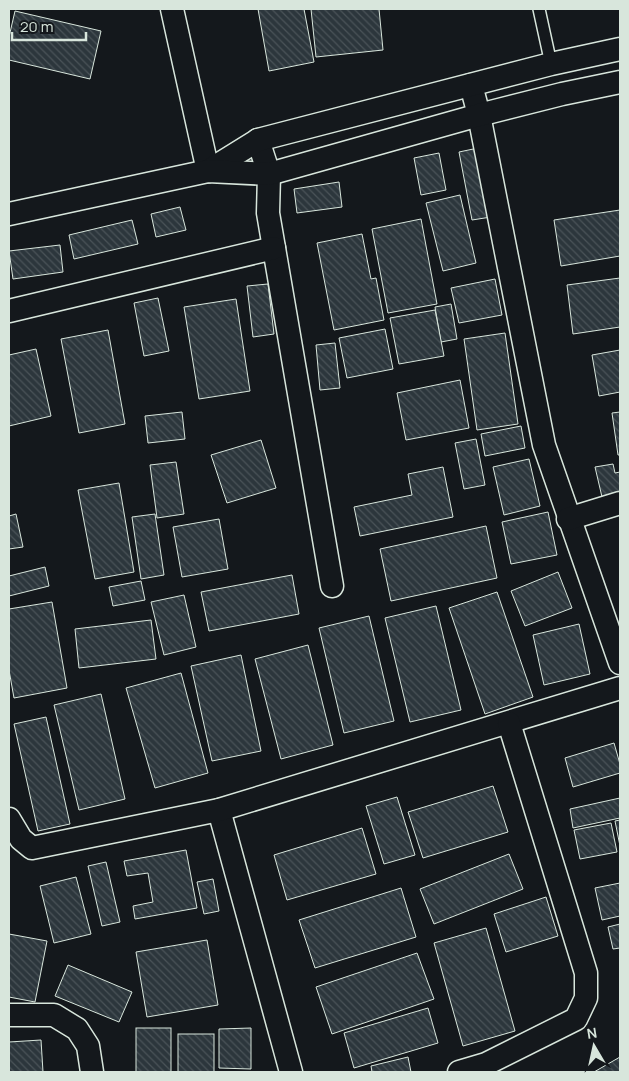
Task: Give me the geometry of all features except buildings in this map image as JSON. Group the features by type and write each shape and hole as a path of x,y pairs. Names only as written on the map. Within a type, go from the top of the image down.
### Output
{"street":[{"path":"172,9 208,171"},
{"path":"208,171 258,140 551,64 620,49"},
{"path":"9,214 208,171 269,174 562,94 620,82"},
{"path":"471,85 479,116 544,445 568,519 620,663"},
{"path":"258,140 269,174 268,213 332,586"},
{"path":"9,311 274,248"},
{"path":"568,519 620,503"},
{"path":"9,819 21,839 32,848 219,810 620,688"},
{"path":"459,1072 486,1064 576,1018 586,998 586,973 509,723"},
{"path":"219,810 291,1072"},
{"path":"9,1015 54,1015 77,1029 88,1046 92,1072"}],"lane":[{"path":"539,9 551,64"}]}
